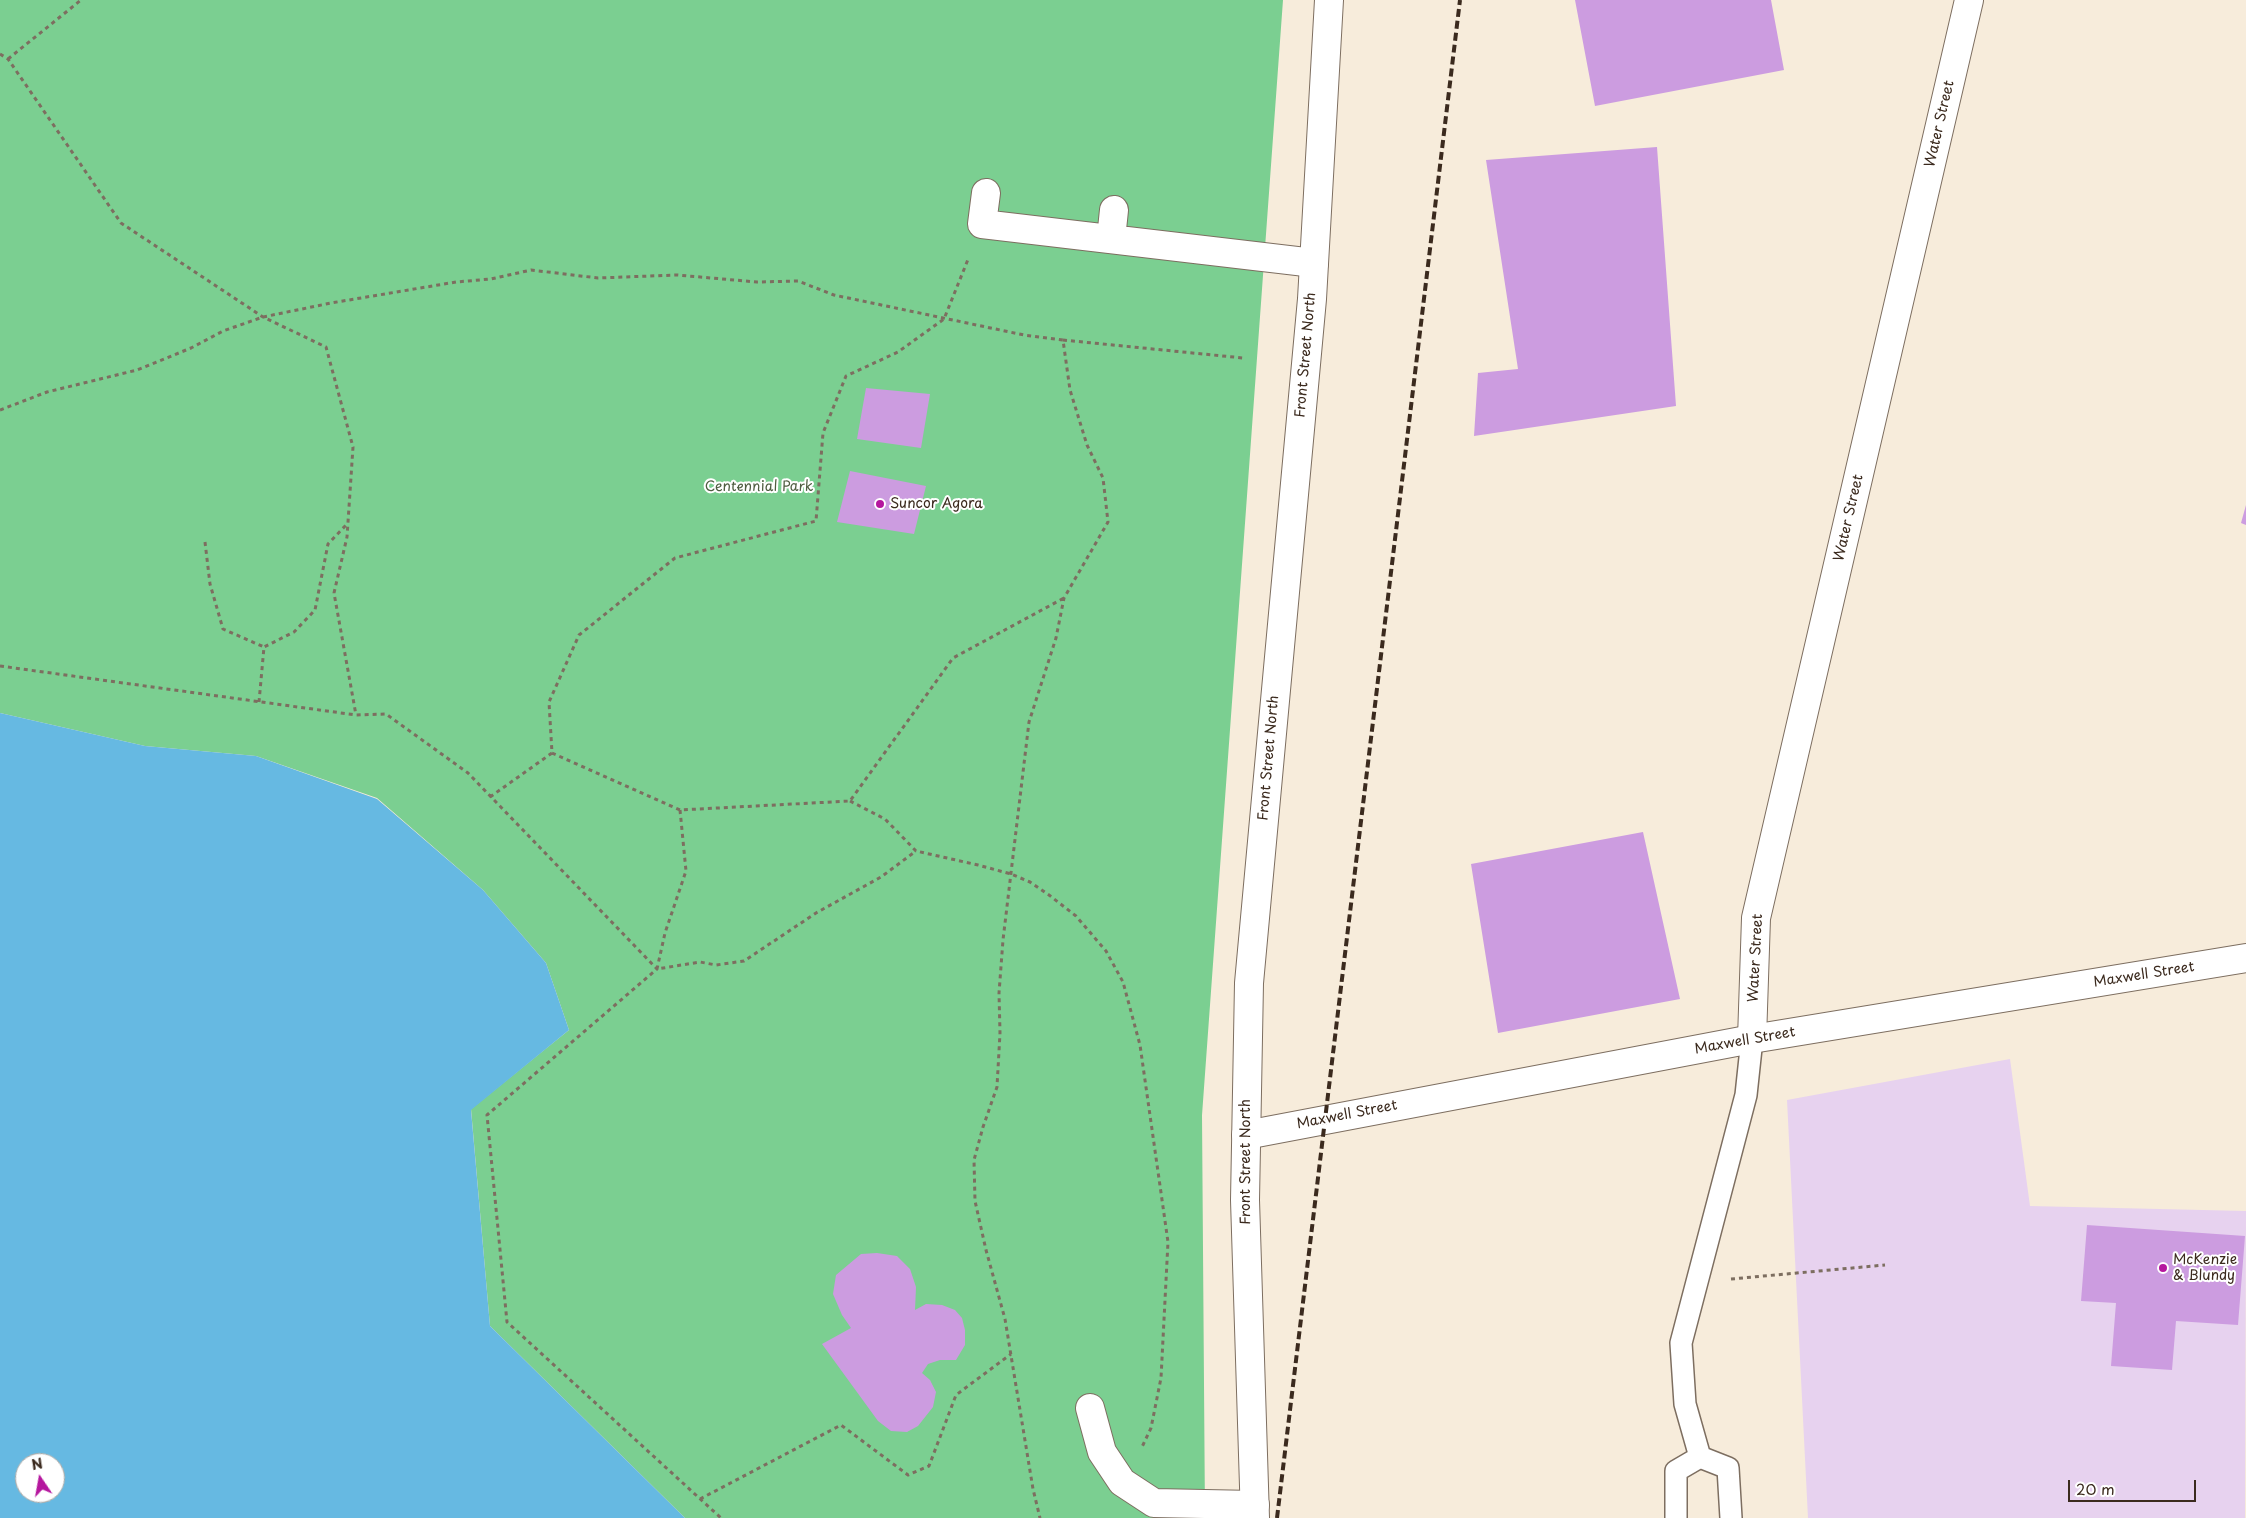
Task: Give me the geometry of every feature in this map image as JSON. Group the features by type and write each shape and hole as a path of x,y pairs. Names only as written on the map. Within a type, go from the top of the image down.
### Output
{"street":[{"name":"Front Street North","path":"1255,1512 1245,1200 1249,983 1314,263 1329,0"},
{"name":"Water Street","path":"1752,1039 1756,918 1969,0"},
{"path":"986,193 982,224 1314,263"},
{"path":"1111,239 1114,210"},
{"name":"Maxwell Street","path":"1246,1135 1752,1039 2246,958"},
{"path":"1090,1408 1102,1452 1122,1482 1154,1503 1255,1512"}],"lane":[{"path":"1700,1457 1685,1404 1681,1343 1746,1096 1752,1039"},
{"path":"1676,1518 1676,1472 1700,1457"},
{"path":"1700,1457 1728,1468 1731,1518"}],"path":[{"path":"8,60 81,0"},
{"path":"0,54 8,60 121,223 263,317 326,347 353,447 347,537 334,593 356,715"},
{"path":"552,753 549,702 579,635 675,558 816,521 823,433 846,376 898,352 944,319 982,224"},
{"path":"0,410 47,392 137,370 191,348 223,331 263,317 331,303 456,282 492,279 531,270 598,278 677,275 757,282 798,281 834,295 1024,335 1243,358"},
{"path":"1040,1518 1033,1490 1005,1319 986,1250 975,1200 974,1160 997,1086 1000,1033 999,993 1011,874 1030,722 1056,638 1064,598 1108,522 1103,478 1087,445 1070,390 1062,340"},
{"path":"205,542 210,584 222,629 264,647 294,632 315,610 328,544 348,523"},
{"path":"850,801 953,658 1064,598"},
{"path":"259,702 264,647"},
{"path":"0,666 356,715 386,714 468,773 657,969"},
{"path":"490,797 552,753"},
{"path":"552,753 680,810 850,801 885,819 916,851 978,865 1011,874 1030,882 1049,894 1076,916 1106,951 1123,982 1140,1045 1166,1217 1167,1282 1161,1378 1157,1403 1151,1428 1139,1455 1122,1482"},
{"path":"657,969 665,933 686,871 680,810"},
{"path":"721,1518 507,1322 487,1115 657,969 700,962 716,965 744,961 816,913 881,877 916,851"},
{"path":"1771,1276 1885,1265"},
{"path":"700,1499 841,1425 908,1475 929,1466 956,1395 1011,1354"}],"shaded area":[{"path":"2010,1059 2030,1206 2246,1211 2245,1518 1808,1518 1787,1100"}],"green space":[{"name":"Centennial Park","path":"0,0 1283,0 1202,1115 1205,1518 685,1518 490,1326 471,1109 569,1030 546,963 483,890 377,798 256,756 145,746 0,713"}],"water":[{"path":"0,713 145,746 256,756 377,799 483,890 546,963 569,1030 471,1110 490,1326 685,1518 0,1518"}],"building":[{"path":"1575,0 1771,0 1784,70 1595,106"},
{"path":"1657,147 1676,406 1474,436 1478,373 1518,369 1486,160"},
{"path":"866,388 930,394 921,448 857,439"},
{"path":"850,471 926,486 914,534 837,522"},
{"path":"2246,505 2246,525 2241,523"},
{"path":"1643,832 1680,999 1498,1033 1471,864"},
{"name":"McKenzie & Blundy","path":"2087,1225 2245,1236 2238,1325 2176,1321 2172,1370 2111,1366 2116,1303 2081,1301"},
{"path":"877,1253 897,1256 910,1269 916,1287 915,1310 926,1304 942,1305 955,1310 962,1318 965,1330 965,1345 956,1360 940,1360 928,1364 922,1373 930,1380 936,1392 933,1407 918,1426 907,1432 891,1431 878,1421 822,1344 851,1328 842,1315 833,1294 836,1275 861,1254"}],"railway":[{"path":"1277,1518 1460,0"}],"place":[{"name":"Suncor Agora","path":"880,504"},
{"name":"McKenzie & Blundy","path":"2163,1268"}]}
